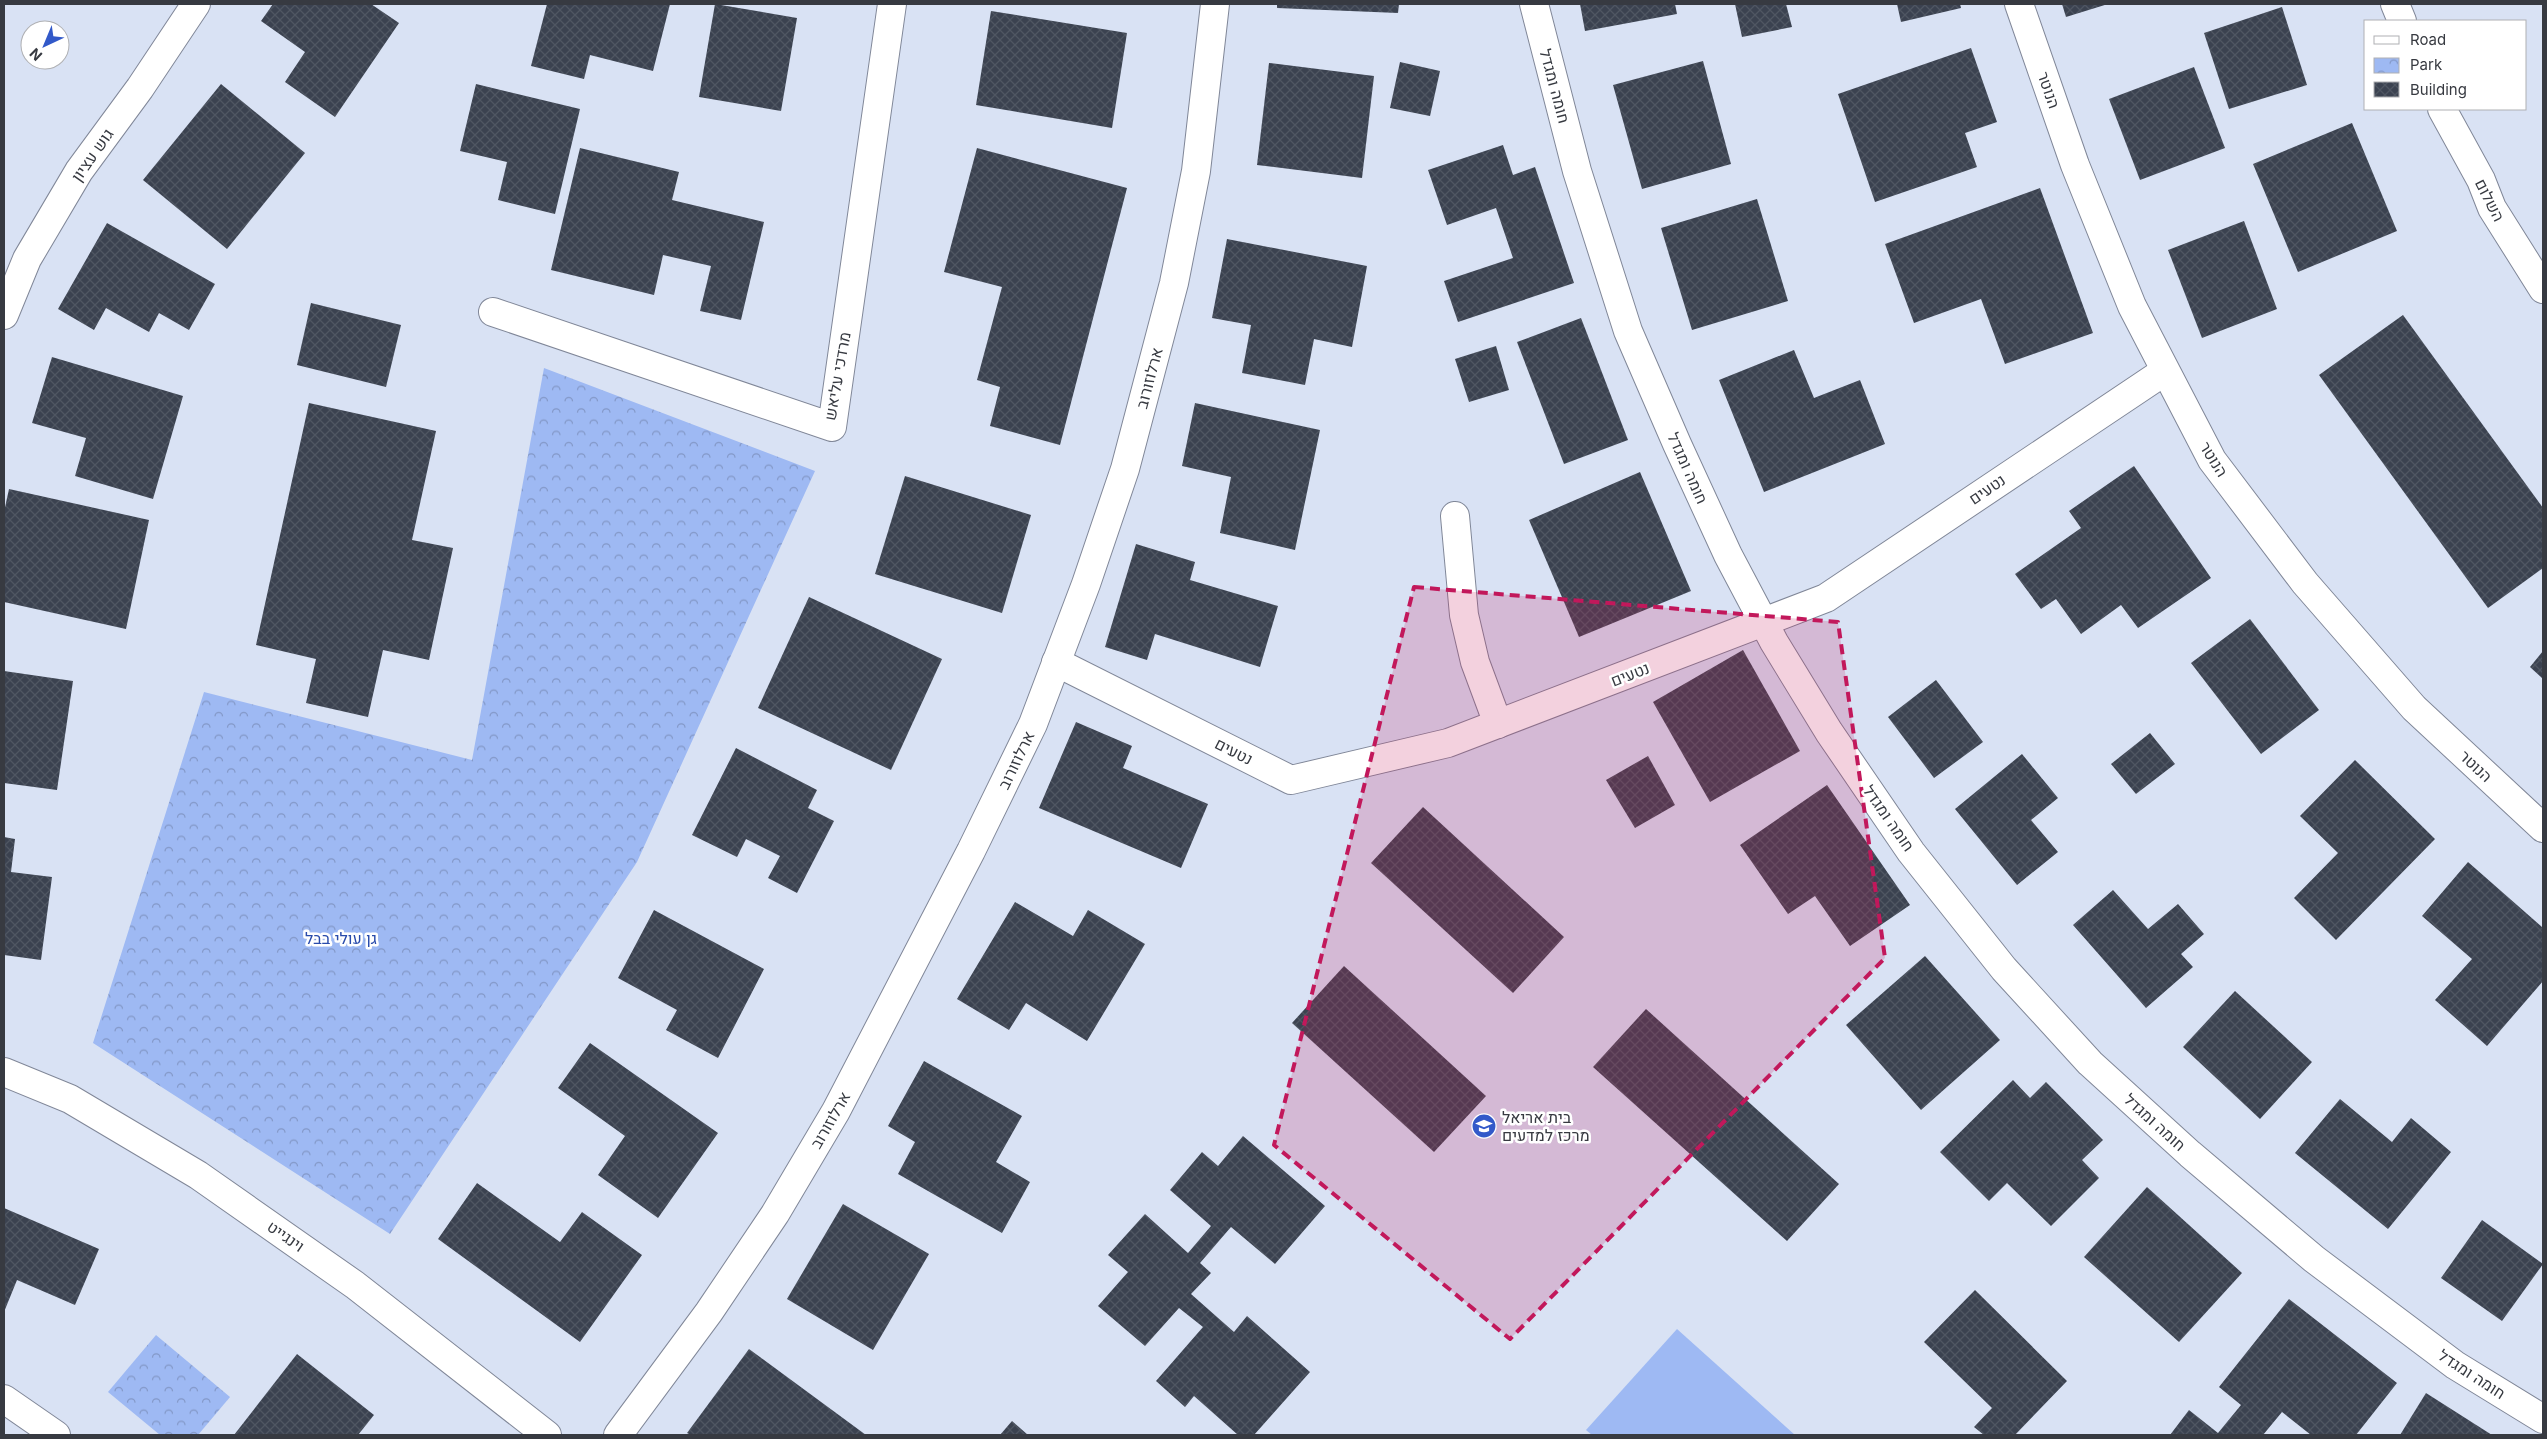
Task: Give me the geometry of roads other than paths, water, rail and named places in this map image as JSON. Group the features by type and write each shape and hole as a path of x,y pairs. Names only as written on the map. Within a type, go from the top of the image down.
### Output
{"street":[{"name":"גוש עציון","path":"4,316 27,259 79,171 140,88 196,4"},
{"name":"מרדכי עליאש","path":"493,312 832,427 892,4"},
{"name":"ארלוזורוב","path":"618,1435 709,1312 775,1214 836,1111 971,851 1033,724 1125,469 1174,283 1196,171 1216,4"},
{"name":"חומה ומגדל","path":"1534,4 1577,171 1628,331 1724,546 1764,622 1829,732 1911,852 2004,969 2090,1063 2190,1154 2314,1259 2455,1365 2543,1419"},
{"name":"הנוטר","path":"2019,4 2075,165 2132,306 2212,460 2305,583 2414,708 2543,828"},
{"path":"2394,4 2402,20"},
{"name":"השלום","path":"2443,110 2481,180 2492,208 2543,289"},
{"name":"נטעים","path":"1056,662 1291,780 1448,742 1826,598 2165,370"},
{"path":"1455,516 1464,615 1475,662 1498,724"},
{"name":"וינגייט","path":"4,1072 70,1099 198,1175 355,1285 547,1435"},
{"path":"4,1399 56,1435"}],"place":[{"name":"בית אריאל מרכז למדעים","path":"1484,1126"}],"park label":[{"name":"גן עולי בבל","path":"341,938"}]}
